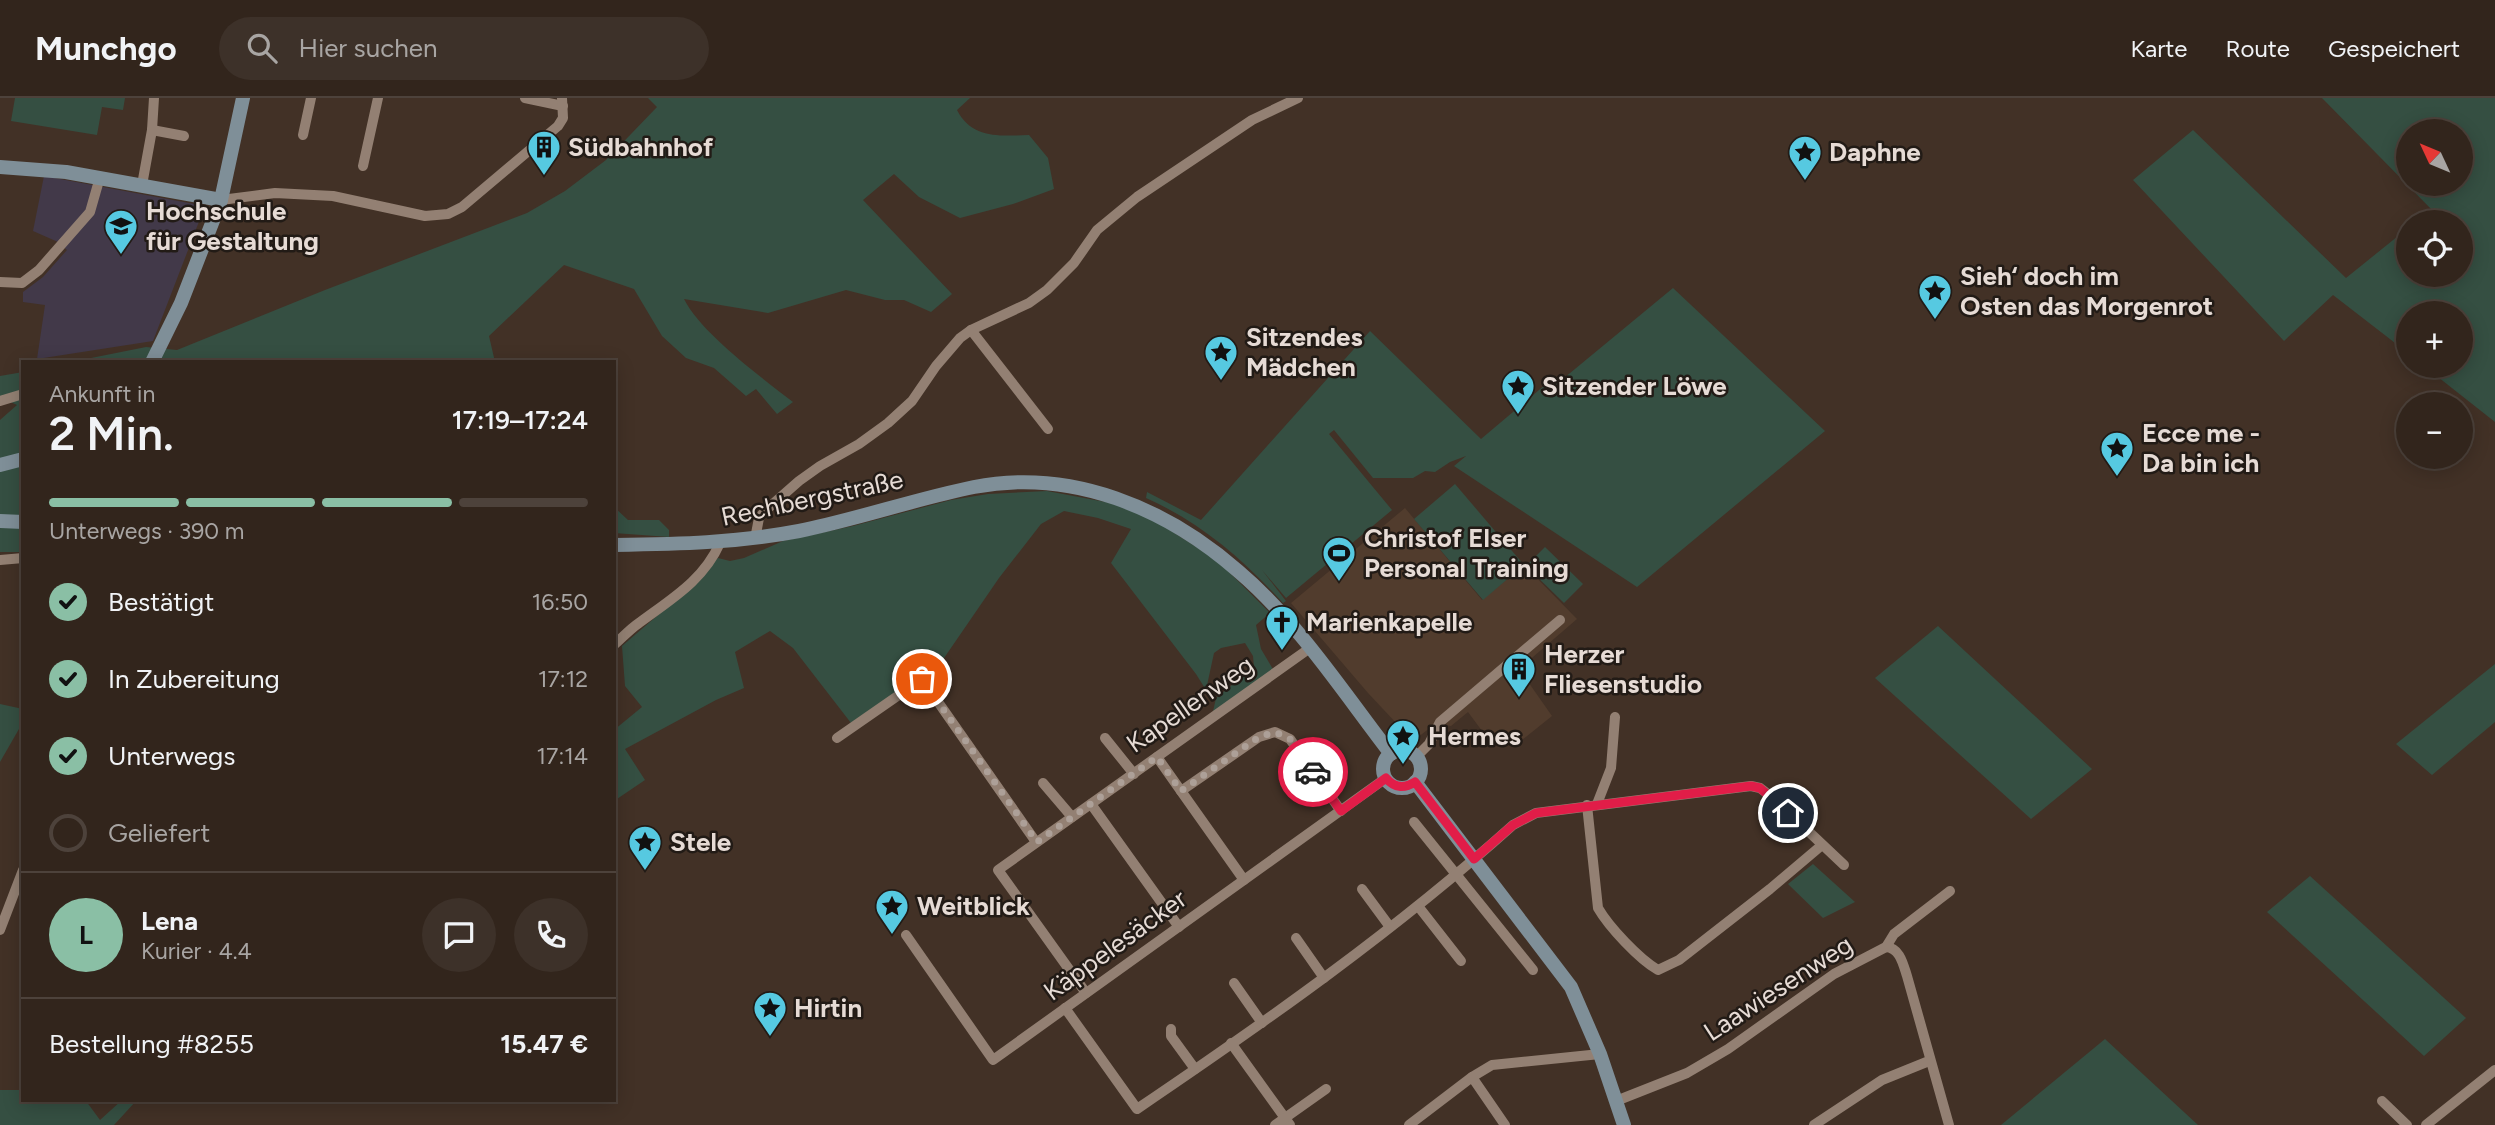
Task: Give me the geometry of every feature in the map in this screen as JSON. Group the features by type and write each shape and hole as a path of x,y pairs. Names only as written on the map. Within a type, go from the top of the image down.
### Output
{"main road":[{"path":"151,360 181,303 220,200 234,149 243,98"},
{"path":"0,167 53,170 100,177 220,200"},
{"path":"0,464 21,459"},
{"name":"Rechbergstraße","path":"616,545 720,543 755,539 975,487 1005,483 1046,484 1107,495 1138,505 1178,525 1240,572 1279,611 1391,754"},
{"path":"0,521 21,522"},
{"path":"1404,750 1416,757 1420,772 1415,782 1397,787 1386,778 1383,768 1391,754 1404,750"},
{"path":"1415,782 1561,972 1578,1001 1600,1054 1624,1125"}],"street":[{"path":"142,185 155,98"},
{"path":"303,135 311,98"},
{"path":"363,166 379,98"},
{"path":"220,200 275,193 333,196 425,216 448,214 462,206 558,126 563,118 562,102 526,98"},
{"path":"755,539 759,518 766,510 809,473 888,423 912,401 936,366 960,338 971,330 1029,303 1047,290 1073,263 1097,230 1136,197 1252,120 1298,98"},
{"path":"152,130 184,136"},
{"path":"0,282 22,283 39,270 90,212 100,177"},
{"path":"971,330 1048,429"},
{"path":"0,401 21,395"},
{"path":"616,643 698,578 720,543"},
{"path":"0,560 21,558"},
{"path":"1416,757 1429,744 1440,722 1560,620"},
{"name":"Kapellenweg","path":"1105,738 1134,774 1310,649"},
{"path":"837,738 922,679 1037,842"},
{"path":"1615,718 1611,768 1592,805 1598,908 1648,964 1658,970 1679,960 1822,845"},
{"path":"1181,791 1259,737 1275,732 1290,739 1341,811"},
{"path":"1157,757 1244,880"},
{"path":"1086,993 998,870 1134,774"},
{"name":"Käppelesäcker","path":"906,936 993,1060 1386,778"},
{"path":"1044,783 1072,817"},
{"path":"1065,1008 1137,1109 1324,978 1418,906 1528,815 1751,786 1760,788 1772,797 1844,865"},
{"path":"1091,804 1179,927"},
{"path":"1414,822 1533,970"},
{"path":"0,930 21,876"},
{"path":"1362,889 1390,927"},
{"name":"Laawiesenweg","path":"1616,1101 1687,1073 1756,1031 1834,974 1886,947 1894,934 1950,891"},
{"path":"1418,906 1461,961"},
{"path":"10,908 21,911"},
{"path":"1296,938 1324,978"},
{"path":"1886,947 1895,949 1901,959 1949,1125"},
{"path":"1234,983 1262,1023"},
{"path":"1171,1029 1171,1036 1195,1069"},
{"path":"1231,1043 1288,1122"},
{"path":"1409,1125 1492,1065 1600,1054"},
{"path":"1814,1125 1882,1080 1929,1061"},
{"path":"2426,1125 2495,1070"},
{"path":"1472,1077 1505,1125"},
{"path":"1275,1125 1288,1122 1326,1089"},
{"path":"2382,1101 2407,1125"}],"shaded area":[{"path":"44,176 205,206 153,341 37,359 45,305 23,302 23,292 43,277 67,250 58,242 33,231"},
{"path":"1405,508 1482,600 1524,565 1577,619 1519,669 1552,716 1517,744 1488,739 1468,712 1451,726 1435,724 1413,741 1291,603"}],"green space":[{"path":"15,98 125,98 123,110 102,107 97,135 11,121"},
{"path":"648,98 970,98 957,110 963,119 978,131 987,134 1029,135 1048,158 1054,189 1013,204 960,218 919,197 894,174 863,200 952,294 931,312 904,300 885,300 846,290 768,313 684,299 692,312 718,340 793,402 777,414 756,389 746,396 714,368 686,358 662,336 634,289 564,265 489,336 495,360 81,360 146,347 177,350 527,213 565,191 606,160 657,107"},
{"path":"2322,98 2495,98 2495,422 2473,405 2473,392 2457,392 2439,378 2473,378 2473,301 2396,301 2396,344 2333,295 2284,341 2133,180 2193,130 2346,278 2396,238 2396,287 2473,287 2473,210 2430,210 2418,196 2473,196 2473,119 2396,119 2396,173"},
{"path":"1673,288 1825,431 1637,587 1454,466 1466,456 1435,472 1425,471 1413,478 1373,478 1334,430 1329,434 1392,510 1286,598 1262,570 1286,601 1283,603 1220,543 1185,518 1146,498 1147,492 1201,520 1370,331 1481,439 1552,379 1558,383"},
{"path":"21,372 21,552 0,552 0,420 17,405 0,397 0,376"},
{"path":"1455,484 1524,565 1483,600 1414,519"},
{"path":"1047,491 1116,504 1146,515 1217,560 1270,613 1256,625 1261,649 1274,671 1212,716 1216,698 1254,667 1253,656 1245,643 1221,648 1214,653 1206,690 1111,563 1131,529 1064,511 1041,524 999,578 942,661 851,723 793,648 770,631 735,652 744,688 625,749 645,780 616,800 616,728 642,707 625,686 622,646 718,558 730,561 744,558 783,541 951,500 988,494"},
{"path":"616,509 628,520 659,520 669,530 669,537 616,533"},
{"path":"1545,547 1583,584 1564,603 1526,566"},
{"path":"1938,626 2092,769 2031,819 1875,678"},
{"path":"2495,664 2495,722 2432,775 2396,744"},
{"path":"0,704 21,709 21,725 0,762"},
{"path":"1813,864 1855,902 1823,918 1788,884"},
{"path":"2310,876 2466,1018 2424,1056 2267,912"},
{"path":"2105,1039 2198,1125 2001,1125"},
{"path":"0,1090 21,1090 21,1102 87,1102 100,1120 120,1102 135,1102 114,1125 0,1125"}],"way so far":[{"path":"922,679 1037,842 1157,757 1181,791 1259,737 1275,732 1290,739 1313,772"}],"place":[{"name":"Südbahnhof","path":"544,177"},
{"name":"Daphne","path":"1805,182"},
{"name":"Hochschule für Gestaltung","path":"121,256"},
{"name":"Sieh‘ doch im Osten das Morgenrot","path":"1935,321"},
{"name":"Sitzendes Mädchen","path":"1221,382"},
{"name":"Sitzender Löwe","path":"1518,416"},
{"name":"Ecce me - Da bin ich","path":"2117,478"},
{"name":"Christof Elser Personal Training","path":"1339,583"},
{"name":"Marienkapelle","path":"1282,652"},
{"name":"Herzer Fliesenstudio","path":"1519,699"},
{"name":"Hermes","path":"1403,766"},
{"name":"Stele","path":"645,872"},
{"name":"Weitblick","path":"892,936"},
{"name":"Hirtin","path":"770,1038"}],"route":[{"path":"1313,772 1341,811 1386,778 1397,787 1409,786 1415,782 1474,859 1528,815 1587,805 1751,786 1760,788 1788,813"}]}
